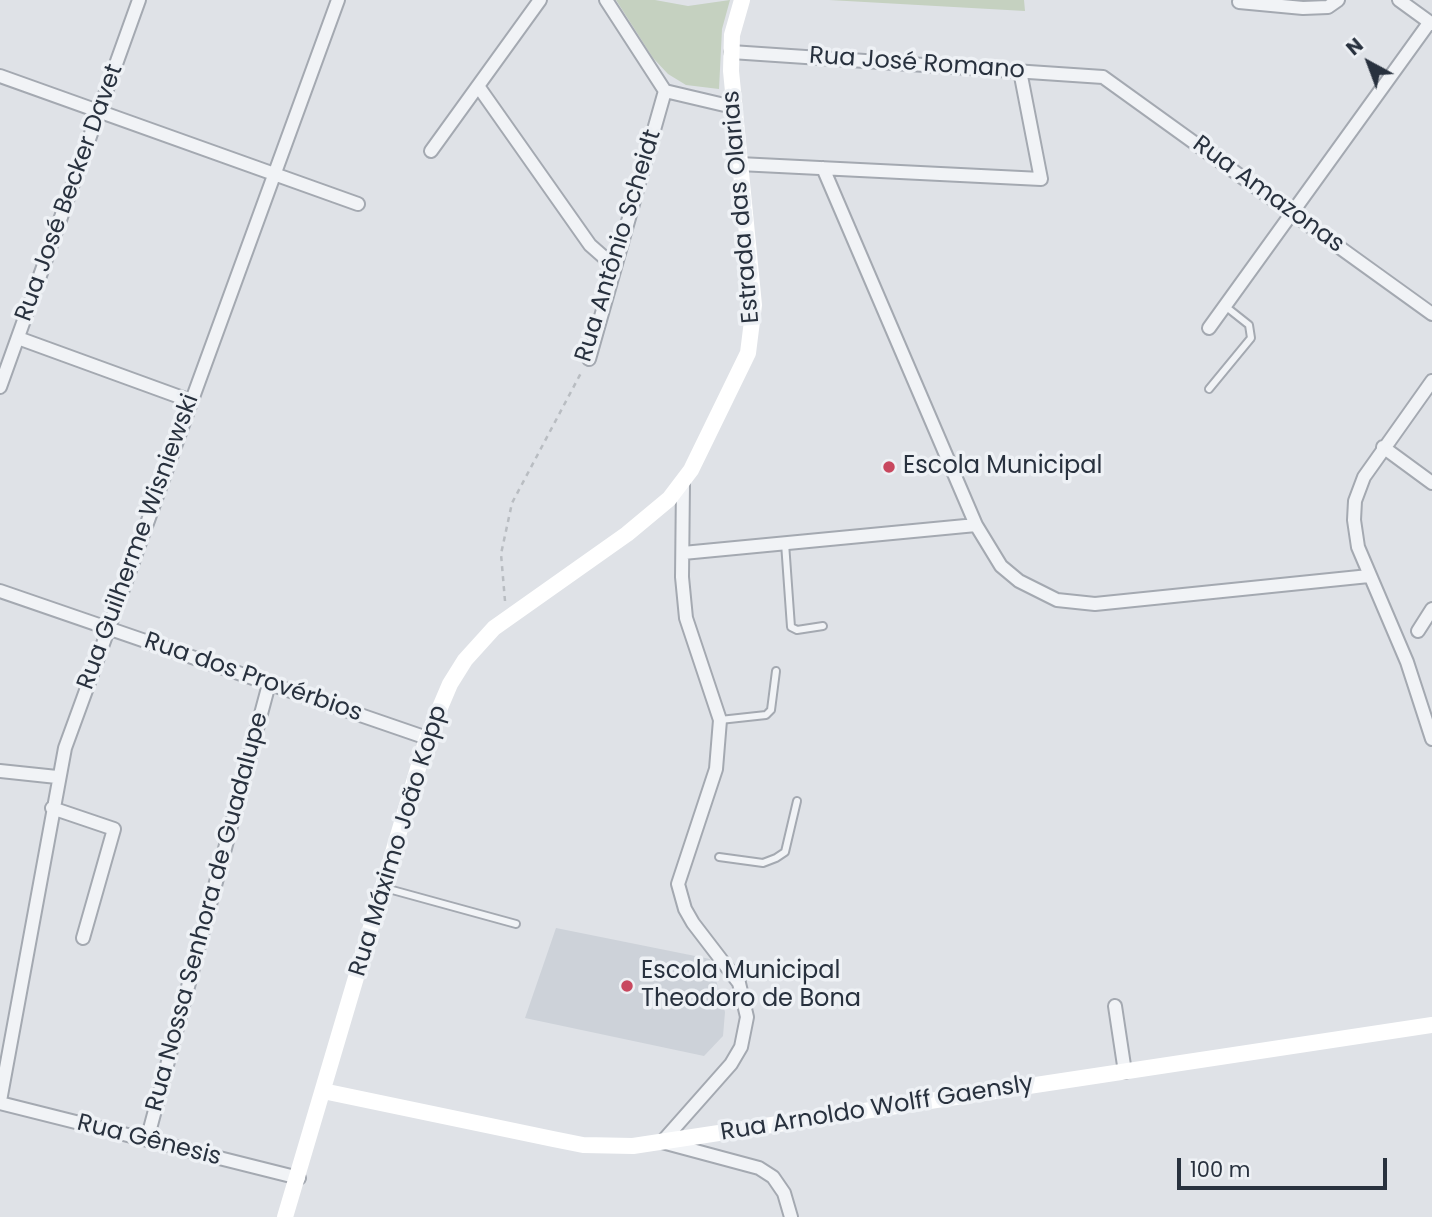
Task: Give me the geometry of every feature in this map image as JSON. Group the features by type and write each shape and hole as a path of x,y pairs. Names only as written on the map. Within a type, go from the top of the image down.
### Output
{"main road":[{"name":"Estrada das Olarias","path":"683,483 740,374 752,338 754,305 733,107 731,52 741,0"},
{"name":"Rua Máximo João Kopp","path":"285,1217 299,1178 427,738 450,684 481,640 507,618 650,516 683,483"},
{"name":"Rua Arnoldo Wolff Gaensly","path":"323,1091 583,1144 622,1146 1432,1025"}],"street":[{"name":"Rua José Becker Davet","path":"0,387 139,0"},
{"name":"Rua Guilherme Wisniewski","path":"0,1102 57,777 108,628 338,0"},
{"path":"431,151 541,0"},
{"path":"606,0 665,90 733,107"},
{"path":"1239,2 1304,8 1328,7 1338,0"},
{"path":"1209,328 1430,23 1399,0"},
{"name":"Rua José Romano","path":"731,52 1103,76"},
{"path":"739,164 1041,179 1020,71"},
{"path":"0,76 358,204"},
{"name":"Rua Amazonas","path":"1103,76 1432,314"},
{"path":"478,86 590,245 615,267"},
{"name":"Rua Antônio Scheidt","path":"589,359 665,90"},
{"path":"823,168 976,525 1000,566 1019,581 1040,593 1077,604 1369,576"},
{"path":"18,338 191,401"},
{"path":"1432,381 1383,447 1354,501 1356,537 1369,576 1407,662 1432,739"},
{"path":"1383,447 1432,483"},
{"name":"Estrada das Olarias","path":"662,1142 732,1064 746,1031 745,1000 739,983 685,909 678,884 716,769 720,720 686,618 683,483"},
{"path":"683,553 976,525"},
{"name":"Rua dos Provérbios","path":"0,590 427,738"},
{"path":"1418,631 1432,609"},
{"name":"Rua Nossa Senhora de Guadalupe","path":"147,1140 269,684"},
{"path":"0,771 57,777"},
{"path":"52,808 114,829 83,938"},
{"path":"1115,1006 1125,1072"},
{"name":"Rua Gênesis","path":"0,1102 299,1178"},
{"path":"662,1142 759,1168 773,1177 785,1193 791,1217"}],"lane":[{"path":"1209,389 1251,338 1249,324 1225,306"},
{"path":"785,543 791,627 796,630 823,626"},
{"path":"720,720 765,715 771,710 776,671"},
{"path":"719,856 763,863 785,852 796,801"},
{"path":"383,887 516,924"}],"path":[{"name":"Rua Antônio Scheidt","path":"507,618 501,554 512,503 589,359"}],"shaded area":[{"name":"Escola Municipal Theodoro de Bona","path":"556,928 710,959 725,1012 723,1036 704,1056 525,1018"}],"green space":[{"path":"616,0 655,0 688,6 730,0 722,29 719,89 686,85 668,74 653,58"},
{"path":"829,0 1024,0 1025,11"}],"place":[{"name":"Escola Municipal","path":"889,467"},
{"name":"Escola Municipal Theodoro de Bona","path":"627,986"}]}
